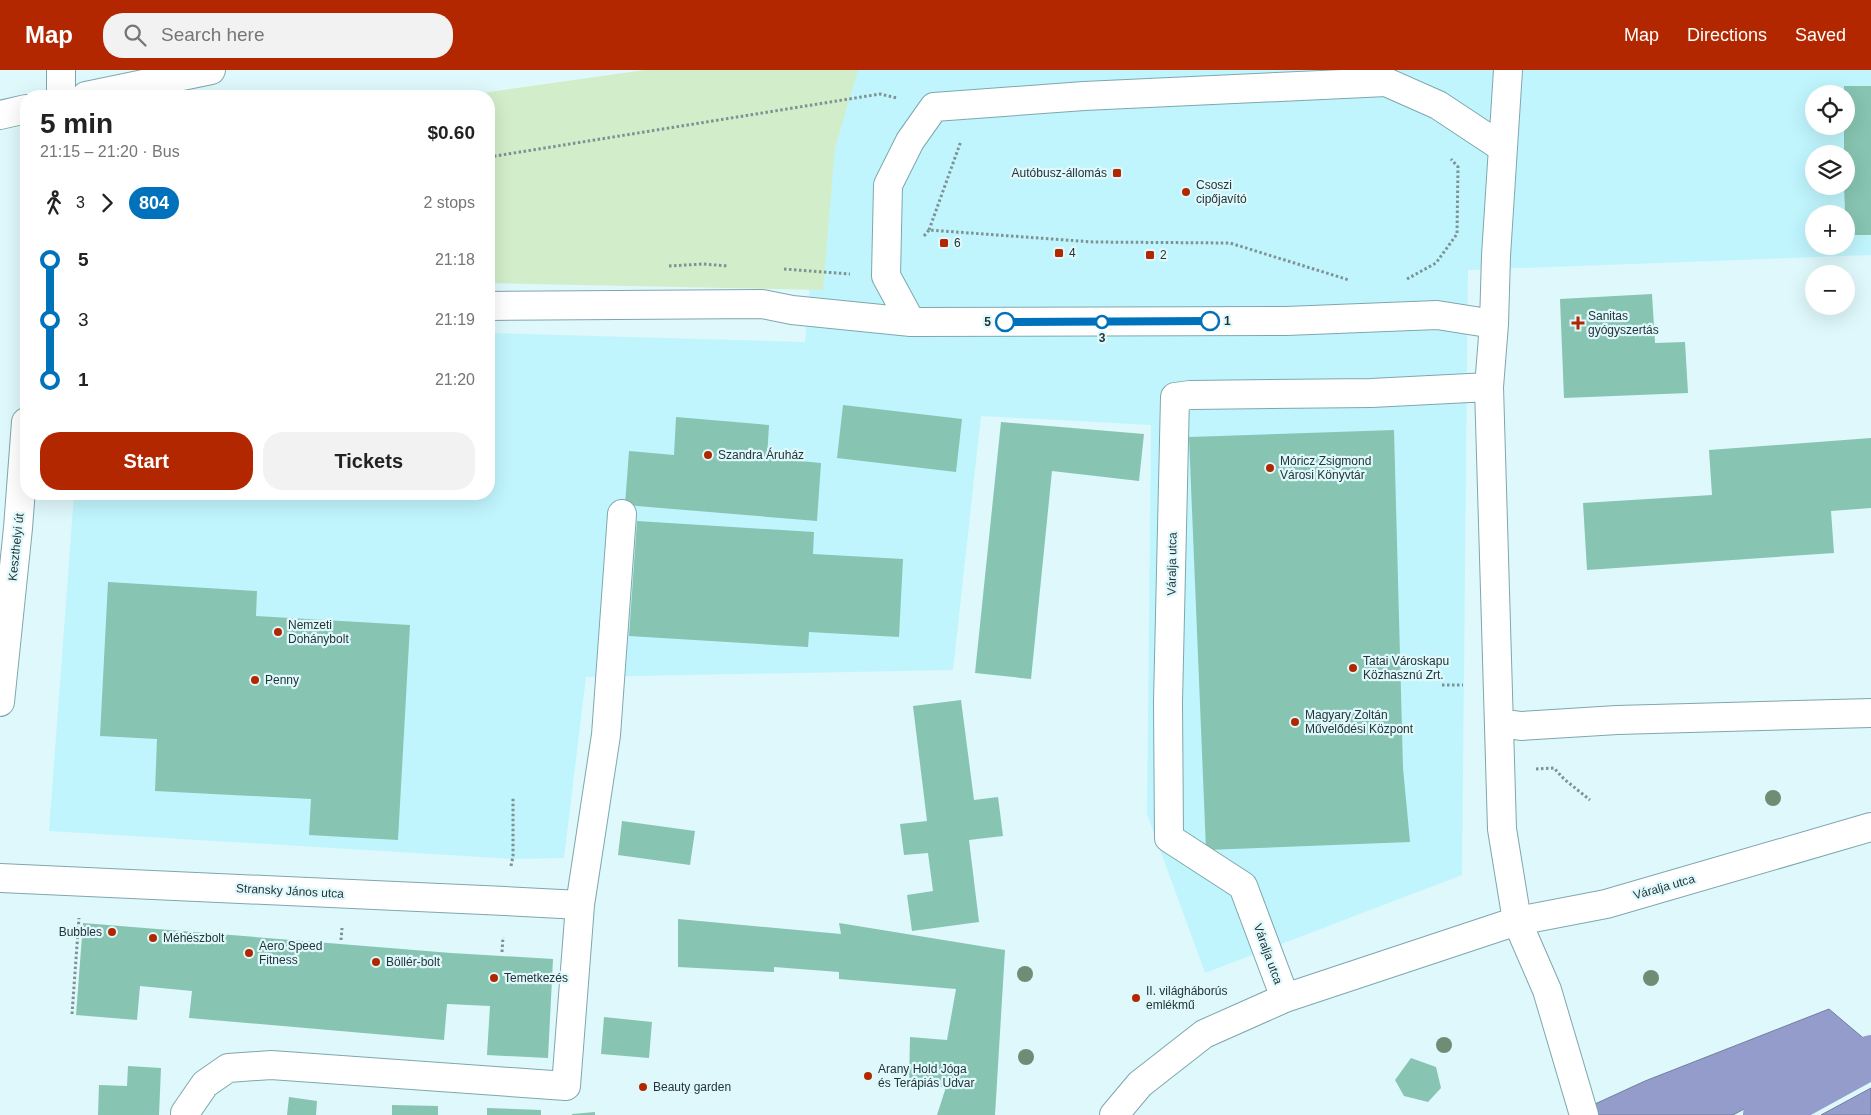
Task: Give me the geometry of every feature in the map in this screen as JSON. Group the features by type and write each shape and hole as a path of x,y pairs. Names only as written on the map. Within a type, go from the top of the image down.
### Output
{"street":[{"path":"61,70 61,90"},
{"path":"115,90 212,70"},
{"path":"1508,70 1489,387 1502,829 1516,921 1547,990 1584,1115"},
{"path":"911,322 886,276 888,185 910,141 934,107 1084,96 1386,82 1438,105 1503,148"},
{"path":"0,115 20,110"},
{"path":"495,306 762,304 792,310 911,322 1286,321 1438,315 1494,324"},
{"name":"Váralja utca","path":"1284,998 1243,886 1170,838 1168,702 1175,397 1190,395 1371,394 1489,387"},
{"name":"Keszthelyi út","path":"0,702 20,500"},
{"path":"185,1113 205,1084 228,1068 271,1065 566,1086 580,906 606,735 622,514"},
{"path":"1500,723 1521,726 1617,720 1871,713"},
{"name":"Váralja utca","path":"1114,1115 1140,1084 1204,1034 1284,998 1516,921 1606,904 1871,827"},
{"name":"Stransky János utca","path":"0,878 505,900 580,906"}],"path":[{"path":"495,156 880,94 934,107 966,127 929,230"},
{"path":"1404,280 1436,264 1457,234 1458,168 1447,154"},
{"path":"1230,243 1350,281"},
{"path":"513,797 513,856"},
{"path":"72,1014 79,918"}],"shaded area":[{"path":"828,70 1871,70 1871,255 1468,270 1462,875 1205,973 1147,814 1151,425 981,416 953,670 586,677 564,858 513,859 49,831 74,500 495,500 495,333 805,342"},
{"path":"1829,1009 1868,1042 1733,1115 1571,1115 1645,1081"},
{"path":"1871,1088 1871,1115 1821,1115"}],"green space":[{"path":"645,70 858,70 835,148 823,290 495,283 495,91"}],"building":[{"path":"1855,86 1871,86 1871,235 1855,235 1855,205 1845,205 1844,195 1855,195 1855,145 1844,145 1844,135 1855,135"},
{"path":"1652,294 1655,343 1685,342 1688,393 1564,398 1560,299"},
{"path":"843,405 962,419 956,472 837,458"},
{"path":"676,417 769,425 767,458 821,463 817,521 625,505 629,451 674,455"},
{"path":"1001,422 1144,434 1139,481 1052,471 1031,679 975,673"},
{"path":"1394,430 1403,768 1410,842 1206,850 1189,437"},
{"path":"1871,438 1871,508 1831,511 1834,553 1587,570 1583,503 1712,495 1709,450"},
{"path":"637,521 814,532 813,554 903,559 899,637 809,632 808,647 629,636"},
{"name":"Penny","path":"108,582 257,591 256,616 410,625 398,840 309,835 311,799 155,791 157,739 100,736"},
{"path":"961,700 974,800 998,797 1003,836 969,840 979,922 912,931 907,895 933,891 928,853 904,855 900,824 927,821 913,706"},
{"path":"622,821 695,831 690,865 618,855"},
{"path":"678,919 841,934 839,923 1005,950 995,1115 937,1115 946,1087 909,1085 910,1037 947,1040 956,989 839,979 839,972 774,967 774,972 678,967"},
{"path":"83,923 451,953 553,959 548,1058 487,1055 490,1006 447,1004 444,1040 189,1018 192,991 140,986 137,1020 76,1015"},
{"path":"604,1017 652,1022 649,1058 601,1054"},
{"path":"1411,1058 1436,1067 1441,1088 1428,1102 1404,1096 1395,1080"},
{"path":"128,1066 161,1068 159,1115 98,1115 99,1085 127,1086"},
{"path":"289,1097 317,1101 316,1115 287,1115"},
{"path":"392,1105 438,1106 438,1115 392,1115"},
{"path":"487,1108 541,1110 541,1115 487,1115"},
{"path":"595,1112 595,1115 572,1115 572,1114"}],"waterway":[{"path":"1765,1115 1871,1057"}],"bus line":[{"name":"804","path":"1005,322 1210,321"}],"place":[{"name":"Autóbusz-állomás","path":"1117,173"},
{"name":"Csoszi cipőjavító","path":"1186,192"},
{"name":"6","path":"944,243"},
{"name":"4","path":"1059,253"},
{"name":"2","path":"1150,255"},
{"name":"1","path":"1210,321"},
{"name":"5","path":"1005,322"},
{"name":"3","path":"1102,322"},
{"name":"Sanitas gyógyszertás","path":"1578,323"},
{"name":"Szandra Áruház","path":"708,455"},
{"name":"Móricz Zsigmond Városi Könyvtár","path":"1270,468"},
{"name":"Nemzeti Dohánybolt","path":"278,632"},
{"name":"Tatai Városkapu Közhasznú Zrt.","path":"1353,668"},
{"name":"Penny","path":"255,680"},
{"name":"Magyary Zoltán Művelődési Központ","path":"1295,722"},
{"name":"Bubbles","path":"112,932"},
{"name":"Méhészbolt","path":"153,938"},
{"name":"Aero Speed Fitness","path":"249,953"},
{"name":"Böllér-bolt","path":"376,962"},
{"name":"Temetkezés","path":"494,978"},
{"name":"II. világháborús emlékmű","path":"1136,998"},
{"name":"Arany Hold Jóga és Terápiás Udvar","path":"868,1076"},
{"name":"Beauty garden","path":"643,1087"}]}
